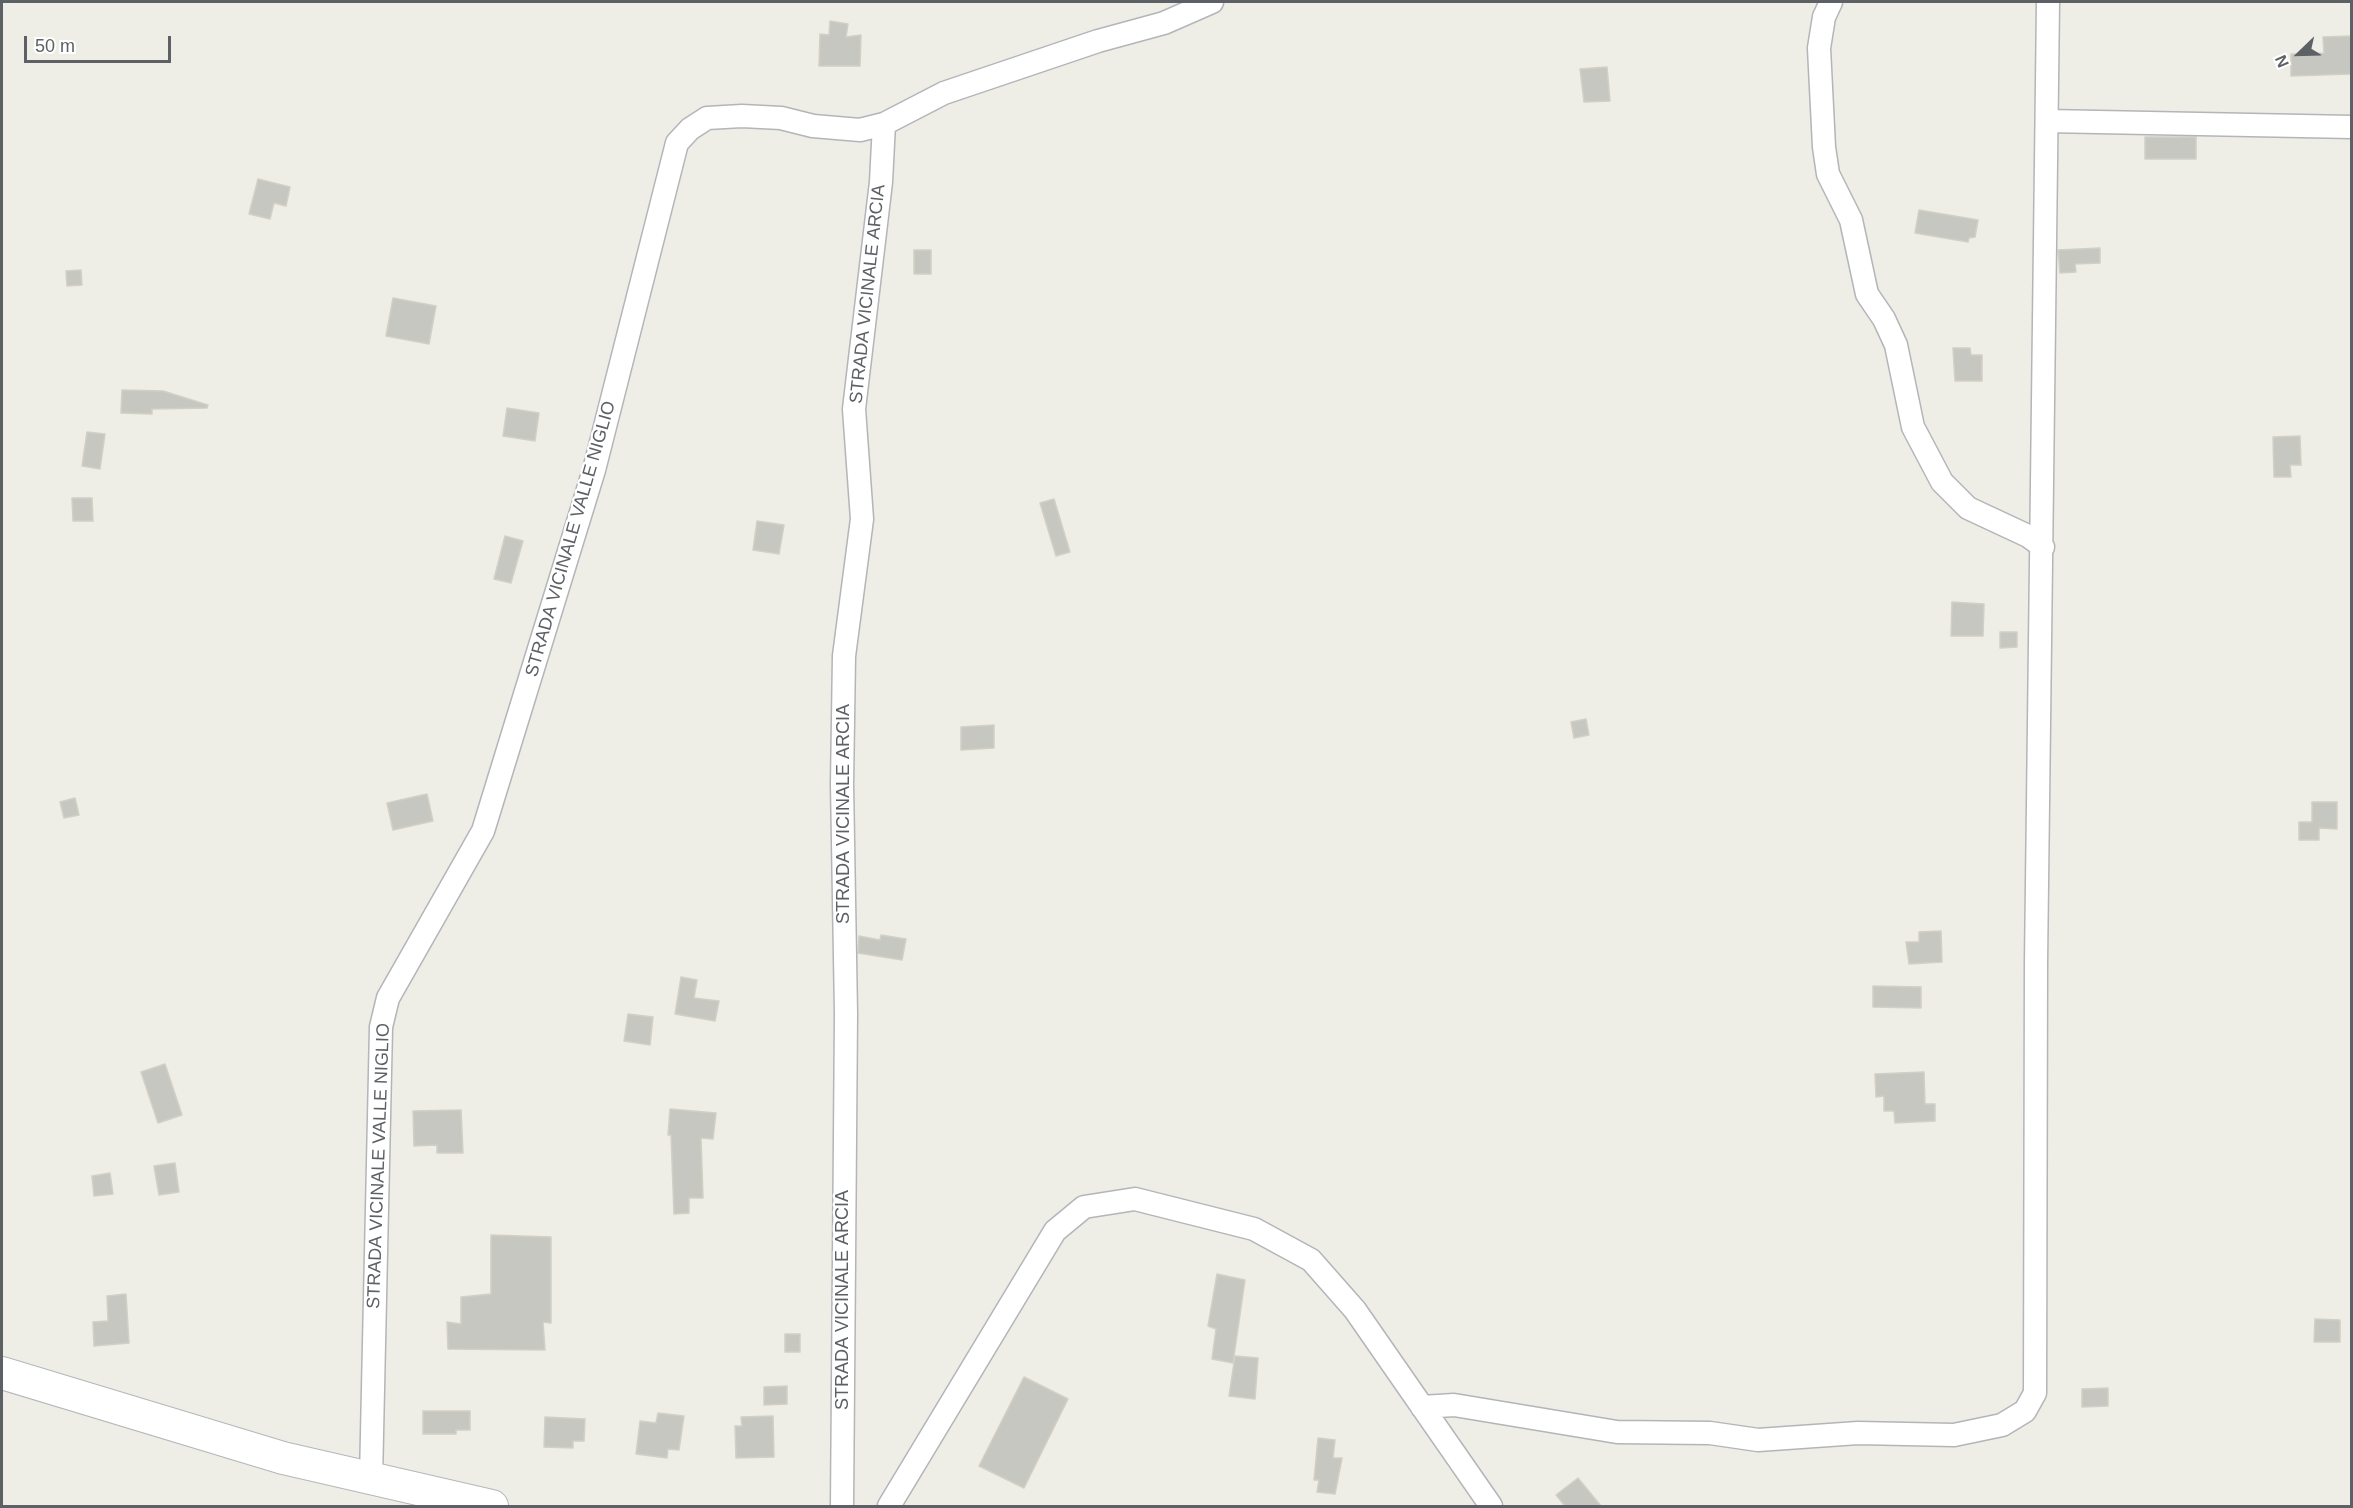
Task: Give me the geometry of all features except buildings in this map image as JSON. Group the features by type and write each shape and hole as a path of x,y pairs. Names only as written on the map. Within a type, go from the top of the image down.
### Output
{"main road":[{"path":"2,1373 283,1458 492,1506"}],"street":[{"name":"STRADA VICINALE VALLE NIGLIO","path":"371,1479 381,1027 388,998 483,831 594,470 677,143 690,129 707,118 742,116 781,118 813,126 860,130 884,124 944,93 1098,41 1164,23 1212,2"},
{"path":"1831,2 1824,17 1819,48 1824,147 1828,174 1851,220 1867,294 1884,319 1896,345 1913,427 1942,482 1968,508 2028,536 2043,547"},
{"path":"1422,1407 1454,1405 1617,1432 1710,1433 1758,1440 1858,1433 1954,1435 2002,1425 2025,1411 2035,1393 2036,975 2048,2"},
{"path":"2047,121 2352,127"},
{"name":"STRADA VICINALE ARCIA","path":"842,1506 846,1014 842,784 844,656 862,519 854,409 881,182 884,124"},
{"path":"889,1506 1055,1231 1084,1207 1135,1199 1254,1230 1311,1260 1355,1310 1491,1506"}]}
